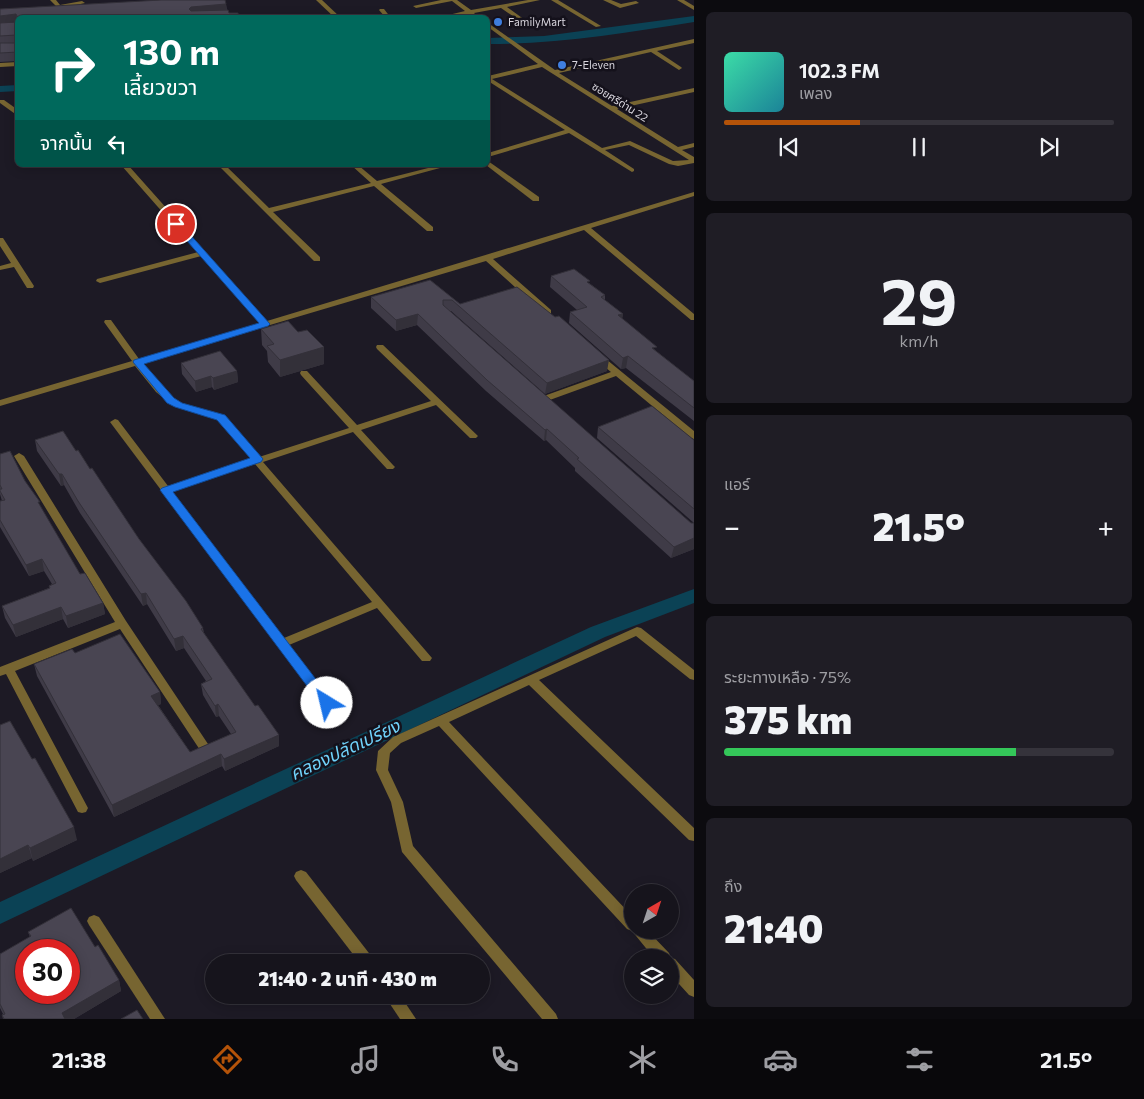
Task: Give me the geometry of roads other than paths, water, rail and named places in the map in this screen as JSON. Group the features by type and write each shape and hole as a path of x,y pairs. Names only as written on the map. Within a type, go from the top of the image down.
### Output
{"street":[{"path":"53,0 59,7 82,4"},
{"path":"319,0 336,15"},
{"path":"416,6 452,0 473,15"},
{"path":"454,15 537,0"},
{"path":"554,0 598,26"},
{"path":"606,0 620,6 636,3"},
{"path":"680,0 694,8"},
{"path":"502,6 523,21"},
{"path":"382,10 386,15"},
{"name":"ซอยศรีด่าน 22","path":"490,27 543,65 694,160"},
{"path":"554,72 694,41"},
{"path":"652,50 679,68"},
{"path":"0,64 15,64"},
{"path":"490,78 543,65"},
{"path":"490,79 632,170"},
{"path":"611,108 694,90"},
{"path":"2,101 15,112"},
{"path":"490,153 569,131"},
{"path":"605,148 630,143 671,163 694,160"},
{"path":"677,149 694,145"},
{"path":"490,164 536,199"},
{"path":"126,167 265,324"},
{"path":"223,167 317,259"},
{"path":"356,167 430,229"},
{"path":"267,211 440,167"},
{"path":"0,403 487,258 694,194"},
{"path":"585,227 694,318"},
{"path":"0,240 30,286"},
{"path":"100,281 202,253"},
{"path":"487,258 559,321"},
{"path":"0,268 16,264"},
{"path":"108,322 138,362 171,400 178,405 221,418 258,459 426,658"},
{"path":"380,347 473,436"},
{"path":"588,347 694,436"},
{"path":"304,373 390,467"},
{"path":"544,399 617,373"},
{"path":"166,490 436,402"},
{"path":"114,422 327,703"},
{"path":"19,456 122,624 204,747"},
{"path":"283,644 379,603"},
{"path":"82,808 5,671 122,624"},
{"path":"551,1019 407,848 396,802 382,770 384,751 397,740 637,631 694,676"},
{"path":"530,679 694,836"},
{"path":"440,720 624,916"},
{"path":"301,876 361,954"},
{"path":"94,921 158,1019"},
{"path":"646,939 656,949"},
{"path":"679,974 694,990"},
{"path":"398,1004 410,1019"}],"waterway":[{"path":"490,41 544,39 694,19"},
{"path":"0,89 15,88"},
{"name":"คลองปลัดเปรียง","path":"0,913 598,632 694,596"}],"place":[{"name":"FamilyMart","path":"498,22"},
{"name":"7-Eleven","path":"562,65"}]}
